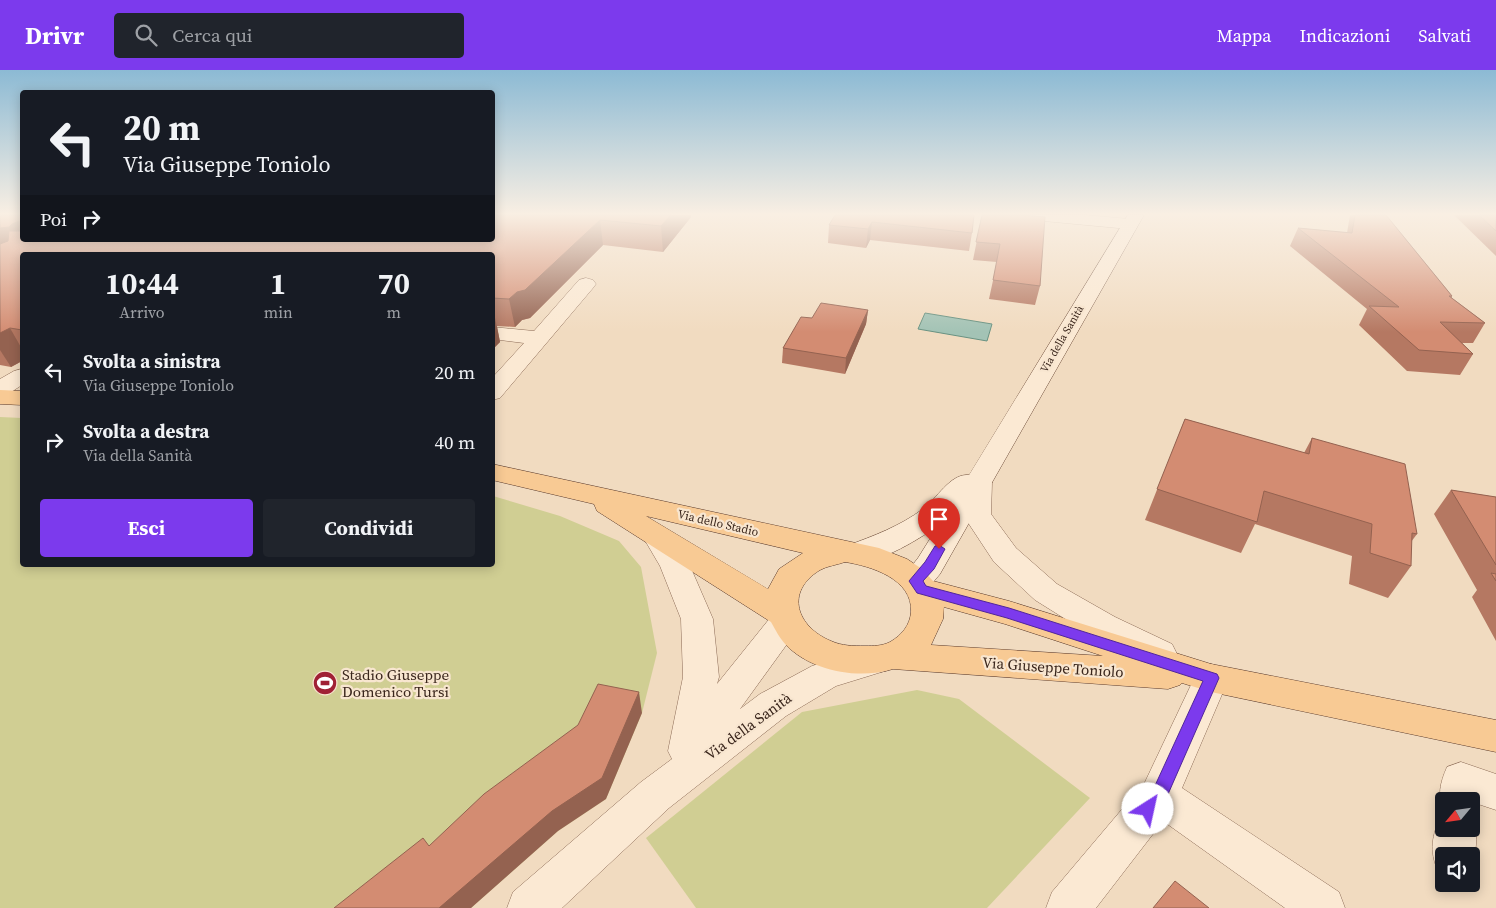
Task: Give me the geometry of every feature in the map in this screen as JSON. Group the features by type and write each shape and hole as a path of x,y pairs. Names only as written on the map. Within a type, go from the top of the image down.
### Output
{"main road":[{"path":"0,397 20,398"},
{"name":"Via dello Stadio","path":"495,473 851,553"},
{"name":"Via dello Stadio","path":"591,494 785,618"},
{"path":"851,553 879,558 900,567 919,585 928,608 926,627 914,643 885,658 853,661 830,656 810,646 794,633 785,618 781,601 784,586 793,572 807,562 824,555 851,553"},
{"name":"Via Giuseppe Toniolo","path":"919,585 1212,678 1496,736"},
{"name":"Via Giuseppe Toniolo","path":"885,658 1212,678"}],"street":[{"name":"Via della Sanità","path":"919,585 1112,254"},
{"path":"495,390 586,284"},
{"path":"495,333 540,338"},
{"path":"0,389 20,377"},
{"name":"Via della Sanità","path":"851,553 895,540 934,515 995,454"},
{"path":"978,482 977,515 1005,555 1046,592 1103,626 1212,678 1159,795 1068,908"},
{"name":"Via dello Stadio","path":"658,537 675,566 697,619 701,677 687,751"},
{"name":"Via della Sanità","path":"655,795 785,618"},
{"name":"Via della Sanità","path":"529,908 655,795 773,705 824,676 885,658"},
{"path":"1460,792 1462,780 1496,792"},
{"path":"1159,795 1323,908"}],"shaded area":[{"path":"925,313 992,324 987,341 918,329"},
{"name":"Stadio Giuseppe Domenico Tursi","path":"0,417 20,418 20,567 495,567 495,497 560,516 619,541 641,567 657,653 642,713 606,799 558,831 471,908 0,908"},
{"path":"917,690 959,699 1090,798 987,908 696,908 646,838 802,712"}],"building":[{"path":"0,254 20,254 20,330 10,328 0,333"},
{"path":"495,254 563,254 525,290 517,292 509,299 495,298"},
{"path":"998,254 1042,254 1040,286 993,280"},
{"path":"1331,254 1418,254 1452,296 1449,296 1485,323 1440,322 1473,354 1419,350 1369,306 1399,307"},
{"path":"821,303 868,310 846,358 783,348 801,317 812,318"},
{"path":"1185,419 1309,454 1312,438 1405,464 1417,534 1412,533 1411,566 1370,553 1372,524 1264,491 1257,522 1157,489"},
{"path":"1451,490 1496,497 1496,565"},
{"path":"1491,573 1496,574 1496,581"},
{"path":"598,684 639,692 602,778 552,811 439,908 334,908 423,838 429,846 484,794 578,725"},
{"path":"1175,881 1209,908 1153,908"}],"place":[{"name":"Stadio Giuseppe Domenico Tursi","path":"325,683"}],"route":[{"path":"939,549 929,566 916,581 922,590 1009,613 1212,678 1159,795 1148,809"}]}
